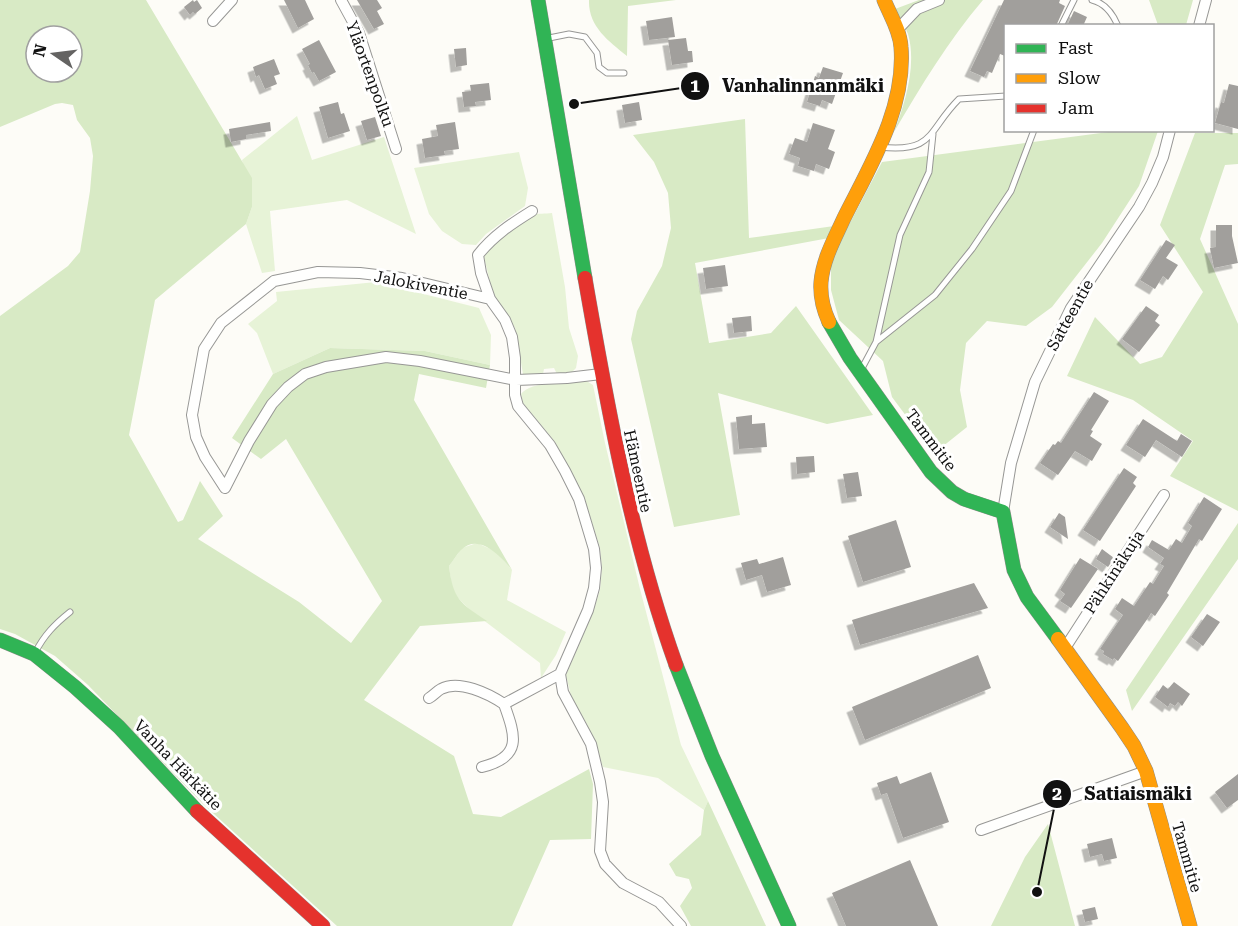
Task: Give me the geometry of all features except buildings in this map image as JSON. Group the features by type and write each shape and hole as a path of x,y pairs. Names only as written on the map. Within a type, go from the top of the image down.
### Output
{"main road":[{"name":"Hämeentie","path":"538,0 601,374 634,532 672,656 718,772 789,926"},
{"name":"Tammitie","path":"884,0 901,45 902,62 897,92 878,147 826,257 820,280 822,301 829,323 937,480 963,499 1003,512 1014,570 1027,597 1134,746 1146,771 1190,926"},
{"name":"Vanha Härkätie","path":"0,640 34,654 75,687 110,719 186,801 323,926"}],"street":[{"path":"213,21 232,0"},
{"name":"Yläortenpolku","path":"341,0 359,33 396,149"},
{"path":"897,30 917,9 939,0"},
{"path":"1200,24 1206,0"},
{"name":"Satteentie","path":"1003,512 1011,463 1035,382 1071,308 1152,183 1163,157 1169,132"},
{"path":"532,211 508,225 478,255 481,273 490,299 505,320 512,336 515,395 518,406 550,445 565,471 579,499 594,549 596,568 594,588 588,610 560,674 563,692 591,744 597,768 603,802 600,851 605,864 623,883 659,902 681,926"},
{"name":"Jalokiventie","path":"490,299 402,278 360,273 318,273 274,281 221,323 204,349 192,415 196,437 225,488 249,441 272,404 288,387 305,374 326,367 386,357 420,361 516,380"},
{"path":"516,380 556,379 601,374"},
{"name":"Pähkinäkuja","path":"1065,648 1164,495"},
{"path":"504,704 560,674"},
{"path":"429,699 441,688 452,686 479,690 504,704 513,728 514,745 507,757 497,764 482,767"},
{"path":"981,830 1146,771"}],"lane":[{"path":"1062,24 1074,0"},
{"path":"1092,0 1113,14 1117,24"},
{"path":"544,39 569,34 585,37 597,53 599,67 606,73 624,73"},
{"path":"878,147 900,150 920,146 933,135 949,109 959,99 1004,96"},
{"path":"876,342 934,295 972,249 1011,191 1033,132"},
{"path":"861,371 876,342 900,235 929,172 933,135"},
{"path":"34,654 42,638 70,612"}],"green space":[{"path":"0,0 146,0 252,178 252,207 246,224 155,300 129,435 178,522 183,520 200,481 223,516 198,539 299,602 351,643 382,601 286,439 261,459 232,438 273,374 330,348 425,351 490,365 486,388 419,374 414,400 512,570 496,553 482,545 468,545 461,550 449,566 453,586 459,599 487,621 420,626 364,700 454,756 473,814 501,817 589,769 593,784 591,839 550,840 512,926 337,926 203,804 88,685 55,656 15,634 0,629 0,316 68,266 80,252 90,191 93,156 90,138 77,120 73,105 55,104 0,127"},
{"path":"589,0 676,0 628,6 627,56 600,32 592,18"},
{"path":"919,0 983,0 947,48 894,132 906,97 911,58 908,34 895,9"},
{"path":"1149,0 1193,0 1186,24 1158,24"},
{"path":"297,116 312,160 384,137 416,234 347,200 270,211 275,271 262,273 246,224 252,207 242,160"},
{"path":"745,119 749,238 834,226 829,238 695,263 709,343 771,333 796,306 873,415 827,424 718,393 740,515 674,527 631,339 637,311 662,266 671,228 668,193 654,162 633,135"},
{"path":"1108,132 1158,132 1139,186 1102,243 1052,307 1026,326 987,321 966,343 960,390 967,427 942,447 921,436 892,397 883,361 839,320 831,290 831,259 882,162"},
{"path":"1195,133 1238,133 1238,164 1225,165 1200,239 1238,324 1238,511 1170,476 1193,441 1133,400 1067,376 1095,317 1140,364 1162,357 1203,292 1160,225"},
{"path":"519,152 528,188 525,206 486,234 476,245 462,244 442,231 429,214 414,168"},
{"path":"552,213 565,287 569,328 578,356 576,368 570,374 557,374 554,368 544,369 543,374 535,376 523,374 515,328 494,299 484,257 498,240 527,217 534,214"},
{"path":"376,282 479,308 491,335 490,365 425,351 330,348 273,374 257,333 248,324 277,301 276,292"},
{"path":"585,380 593,385 640,589 681,745 708,801 704,810 658,778 603,767 588,726 571,696 566,675 600,590 602,568 600,548 584,497 555,442 523,403 521,394 541,384"},
{"path":"1238,523 1238,559 1132,711 1126,690"},
{"path":"477,543 495,551 512,570 507,600 566,632 556,655 541,678 540,663 470,610 452,589 449,566 462,548"},
{"path":"708,801 766,926 691,926 680,906 692,888 689,879 676,876 669,864 701,835 704,810"},
{"path":"1048,824 1075,926 991,926 1025,857"}],"traffic: fast":[{"path":"538,0 585,278"},
{"path":"829,322 850,358 931,472 952,492 964,499 1003,512 1014,570 1027,597 1058,639"},
{"path":"0,640 34,654 75,687 119,727 197,811"},
{"path":"676,665 712,756 789,926"}],"traffic: slow":[{"path":"829,322 821,292 824,265 884,136 898,92 901,47 897,29 884,0"},
{"path":"1058,639 1122,728 1146,771 1190,926"}],"traffic: jam":[{"path":"585,278 612,425 633,522 676,665"},
{"path":"197,811 323,926"}],"place":[{"name":"Vanhalinnanmäki","path":"574,104"},
{"name":"Satiaismäki","path":"1037,892"}]}
